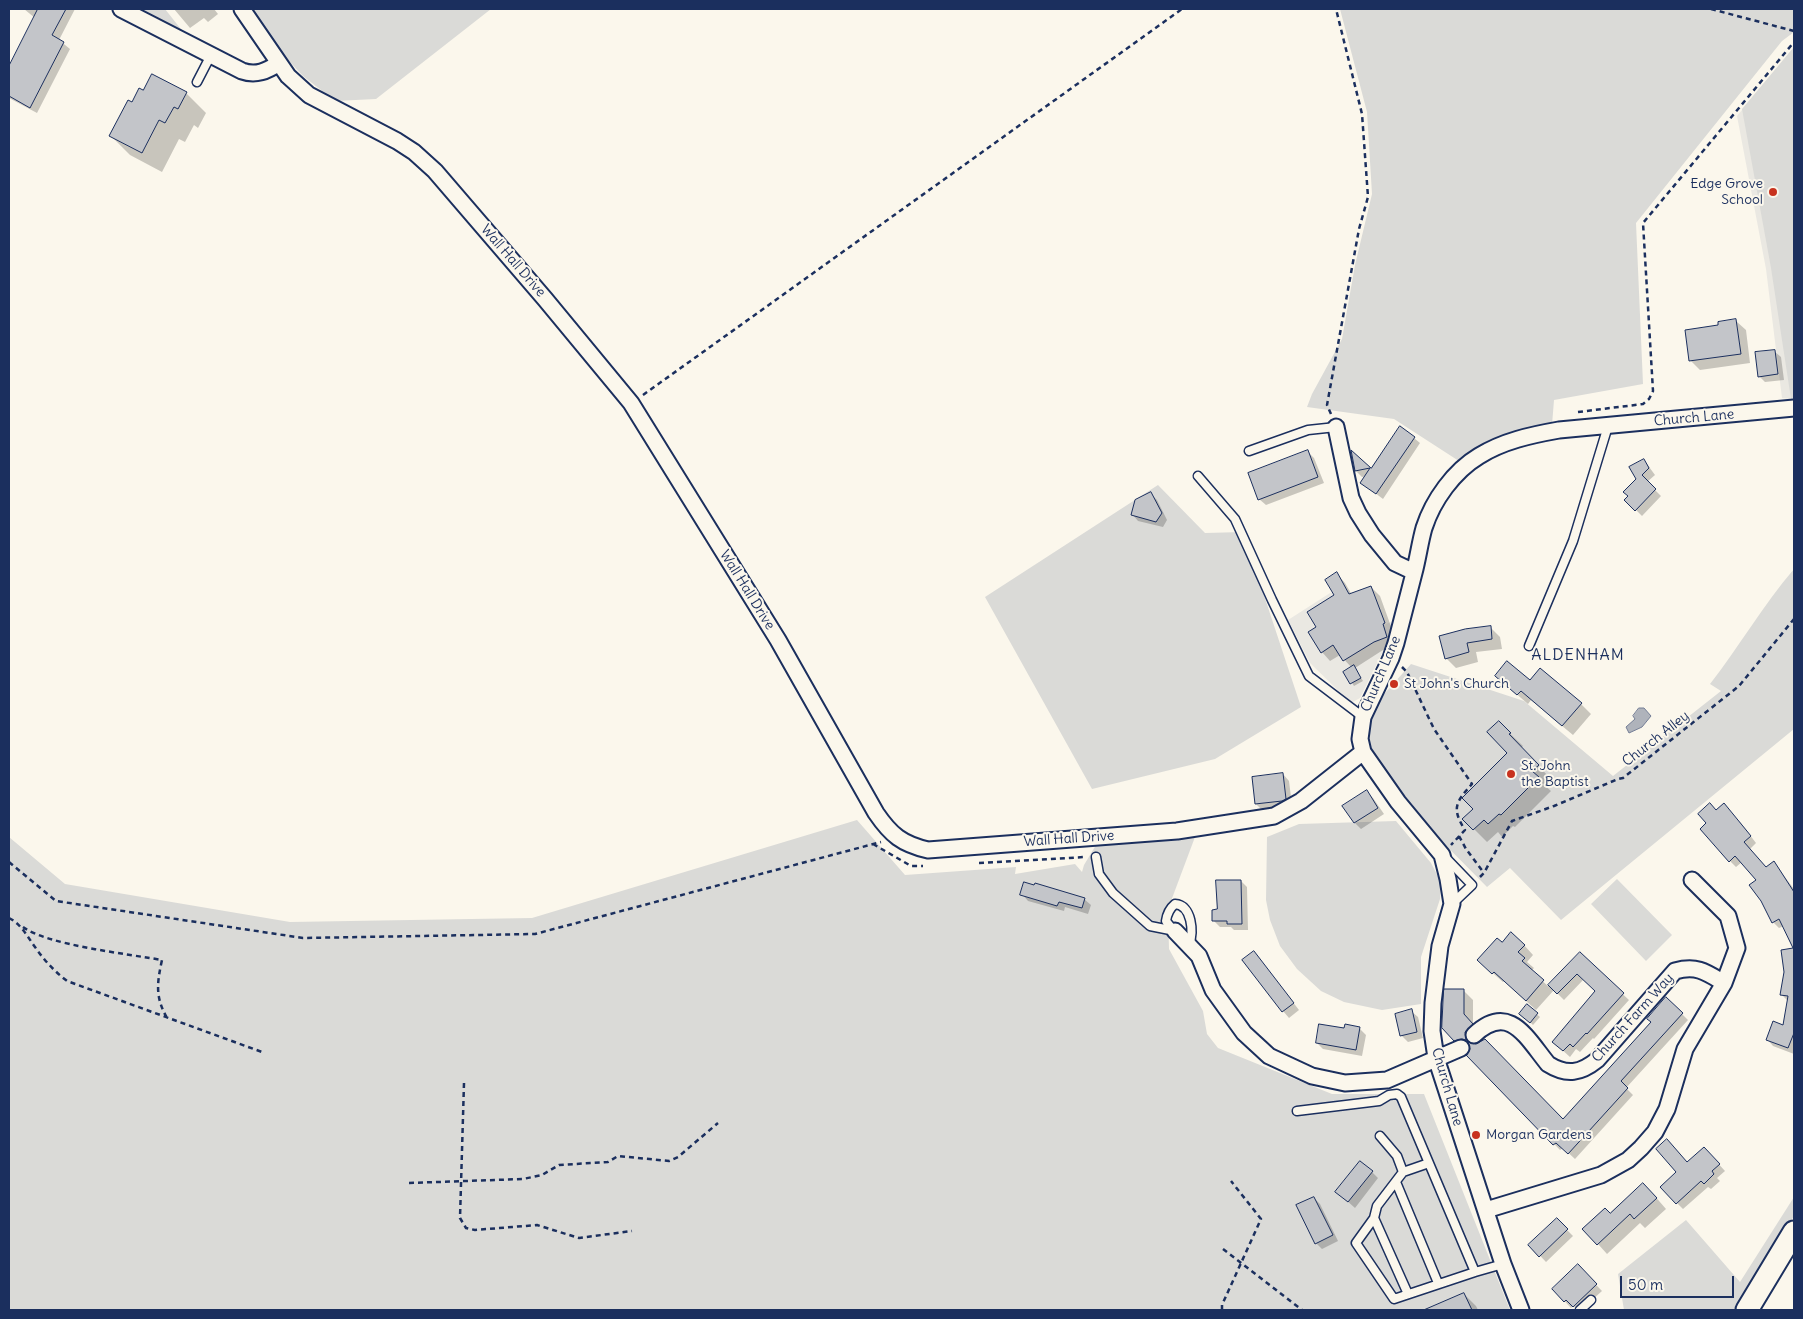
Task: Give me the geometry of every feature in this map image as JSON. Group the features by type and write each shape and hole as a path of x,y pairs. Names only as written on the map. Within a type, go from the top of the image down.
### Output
{"main road":[{"path":"1747,1310 1794,1232"}],"street":[{"path":"122,9 250,74 270,69 279,63"},
{"name":"Wall Hall Drive","path":"242,9 288,76 308,95 397,141 414,152 435,171 557,312 631,403 778,640 876,813 896,837 909,845 928,850 1177,831 1274,816 1301,801 1363,752"},
{"name":"Church Lane","path":"1521,1310 1503,1264 1436,1058 1432,1031 1433,1003 1440,946 1452,904 1442,855 1398,802 1363,752 1360,739 1363,717 1391,658 1425,526 1448,483 1461,469 1478,456 1526,436 1558,430 1794,408"},
{"path":"1336,428 1351,498 1358,513 1372,535 1396,563 1414,572"},
{"path":"1486,1210 1601,1176 1628,1160 1655,1132 1667,1109 1685,1049 1724,983 1737,948 1728,916 1692,880"},
{"path":"1175,931 1199,956 1213,990 1244,1033 1269,1056 1312,1076 1345,1083 1388,1088 1436,1058 1461,1048"},
{"name":"Church Farm Way","path":"1474,1035 1489,1023 1505,1021 1518,1027 1548,1064 1571,1072 1580,1071 1597,1060 1675,971 1685,968 1697,968 1724,983"}],"lane":[{"path":"197,82 211,55"},
{"path":"1529,646 1573,540 1608,426"},
{"path":"1249,451 1308,430 1336,428"},
{"path":"1198,476 1236,520 1309,676 1363,717"},
{"path":"1442,855 1472,885 1452,904"},
{"path":"1096,857 1099,874 1113,894 1150,926 1175,931"},
{"path":"1175,931 1166,921 1169,908 1175,904 1187,909 1189,914 1192,938 1189,945"},
{"path":"1297,1111 1379,1101 1388,1088 1401,1097 1475,1272"},
{"path":"1380,1136 1396,1156 1403,1172"},
{"path":"1429,1163 1403,1172 1377,1206 1374,1218 1356,1243 1394,1299 1438,1283 1503,1264"},
{"path":"1396,1182 1438,1283"},
{"path":"1374,1218 1408,1294"},
{"path":"1580,1310 1591,1300"}],"path":[{"path":"631,403 1182,9"},
{"path":"1336,9 1362,114 1368,197 1357,237 1327,405 1336,428"},
{"path":"1711,9 1794,31"},
{"path":"1558,430 1564,418 1570,414 1643,404 1649,399 1653,392 1643,223 1794,42"},
{"name":"Church Alley","path":"1472,885 1484,874 1512,820 1554,806 1622,778 1739,686 1794,619"},
{"path":"1391,658 1408,672 1434,729 1472,784 1457,801 1459,821 1465,830 1442,855"},
{"path":"1459,836 1484,874"},
{"path":"9,862 56,901 303,938 535,934 896,837"},
{"path":"9,918 31,933 47,938 162,960 157,984 158,995 167,1018"},
{"path":"15,921 55,972 67,981 262,1052"},
{"path":"464,1083 460,1218 466,1228 475,1230 536,1225 579,1238 632,1231"},
{"path":"409,1183 523,1179 542,1174 559,1166 608,1162 618,1156 669,1161 678,1157 718,1123"},
{"path":"1222,1310 1222,1305 1261,1219 1231,1181"},
{"path":"1222,1249 1302,1310"}],"shaded area":[{"path":"136,9 165,9 184,33"},
{"path":"250,9 491,9 376,99 335,101 303,76 277,48"},
{"path":"1340,9 1794,9 1794,32 1782,41 1636,223 1643,384 1554,400 1552,425 1462,463 1394,419 1307,407 1312,394 1342,339 1355,265 1372,194 1367,112"},
{"name":"Edge Grove School","path":"1794,47 1794,398 1791,399 1782,398 1766,269 1737,116"},
{"name":"Edge Grove School","path":"1794,47 1794,398 1791,399 1771,268 1742,109"},
{"path":"1158,485 1205,533 1243,532 1301,707 1215,759 1092,789 985,597"},
{"path":"1794,569 1794,729 1561,920 1510,868 1487,887 1402,801 1366,749 1370,715 1377,702 1411,664 1524,701 1613,776 1721,691 1710,684"},
{"path":"1341,586 1367,631 1391,622 1391,635 1360,698 1351,703 1310,663 1288,620"},
{"path":"1639,708 1644,708 1651,716 1642,727 1629,733 1626,727 1635,719 1633,716"},
{"path":"857,820 905,875 1016,867 1015,874 1075,864 1082,872 1084,865 1099,840 1195,837 1168,909 1169,949 1203,1011 1207,1034 1218,1048 1332,1094 1424,1094 1510,1310 9,1310 9,837 65,884 290,922 532,918"},
{"path":"1396,821 1431,863 1441,882 1440,899 1421,957 1421,1004 1382,1010 1344,1002 1321,991 1297,969 1280,946 1270,920 1266,900 1267,837 1299,824"},
{"path":"1617,879 1672,935 1646,961 1591,904"},
{"path":"1794,1197 1794,1216 1734,1310 1624,1310 1618,1274 1686,1220 1740,1282"}],"building":[{"path":"38,9 66,9 52,35 64,42 30,108 9,96 9,66"},
{"path":"152,74 187,92 178,109 174,107 165,123 159,120 142,153 109,136 128,100 132,102 139,88 143,90"},
{"path":"1736,319 1741,354 1689,361 1685,330 1718,325 1718,322"},
{"path":"1775,350 1778,374 1758,377 1755,352"},
{"path":"1400,426 1415,437 1376,494 1360,483 1370,468 1355,471 1351,450 1371,468"},
{"path":"1308,450 1318,477 1258,500 1248,473"},
{"path":"1644,459 1649,468 1642,475 1656,489 1635,511 1624,500 1628,496 1623,492 1636,479 1629,467"},
{"path":"1151,492 1162,513 1156,522 1131,515 1135,500"},
{"path":"1337,572 1349,594 1371,586 1385,623 1383,624 1387,637 1374,642 1343,661 1333,645 1321,653 1308,632 1316,627 1307,612 1334,595 1325,580"},
{"path":"1491,626 1492,639 1467,643 1469,652 1445,659 1439,636 1465,629"},
{"path":"1507,661 1530,680 1540,668 1582,703 1562,726 1521,691 1517,695 1495,676"},
{"path":"1354,665 1361,678 1350,684 1343,672"},
{"name":"St. John the Baptist","path":"1499,721 1539,765 1532,771 1539,777 1501,815 1499,814 1488,824 1484,820 1473,830 1462,819 1473,809 1462,798 1507,753 1487,732"},
{"path":"1283,773 1286,799 1255,804 1252,777"},
{"path":"1367,790 1378,808 1354,823 1342,806"},
{"path":"1710,803 1716,810 1724,803 1751,836 1744,842 1766,867 1774,861 1794,892 1794,1033 1788,1048 1766,1040 1773,1021 1783,1025 1788,996 1780,995 1784,972 1781,950 1793,948 1779,919 1772,923 1761,901 1749,885 1756,880 1735,856 1729,862 1700,829 1706,823 1698,814"},
{"path":"1216,880 1241,880 1242,924 1212,921 1212,910 1217,909"},
{"path":"1024,882 1034,885 1035,883 1085,898 1082,908 1059,902 1057,906 1020,895"},
{"path":"1511,932 1525,945 1518,952 1525,958 1522,961 1544,980 1526,1001 1494,972 1492,974 1477,960 1497,938 1502,942"},
{"path":"1254,951 1294,1003 1282,1012 1242,960"},
{"path":"1580,952 1624,993 1587,1034 1573,1047 1570,1044 1563,1051 1552,1042 1595,991 1577,974 1557,994 1548,985"},
{"path":"1444,989 1464,989 1464,1014 1473,1024 1465,1032 1466,1040 1454,1041 1442,1028"},
{"path":"1666,997 1683,1013 1621,1081 1628,1088 1568,1154 1556,1143 1553,1145 1466,1055 1470,1049 1467,1041 1476,1044 1485,1039 1563,1119 1651,1022 1647,1019"},
{"path":"1527,1004 1538,1013 1530,1023 1519,1014"},
{"path":"1412,1009 1417,1032 1400,1036 1395,1014"},
{"path":"1319,1024 1344,1028 1345,1024 1360,1027 1356,1050 1316,1043"},
{"path":"1667,1139 1687,1162 1704,1147 1720,1164 1712,1171 1714,1174 1704,1184 1701,1181 1676,1204 1660,1187 1676,1172 1656,1149"},
{"path":"1360,1161 1373,1171 1348,1202 1335,1192"},
{"path":"1643,1183 1657,1198 1634,1219 1630,1214 1597,1245 1582,1229 1605,1208 1610,1213"},
{"path":"1314,1197 1333,1235 1315,1244 1296,1205"},
{"path":"1557,1218 1568,1229 1539,1257 1528,1245"},
{"path":"1578,1264 1597,1284 1573,1307 1566,1300 1564,1302 1552,1289"},
{"path":"1464,1293 1472,1310 1424,1310"}],"place":[{"name":"Edge Grove School","path":"1773,192"},
{"name":"St John's Church","path":"1394,684"},
{"name":"St. John the Baptist","path":"1511,774"},
{"name":"Morgan Gardens","path":"1476,1135"}],"district":[{"name":"ALDENHAM","path":"1578,655"}]}
